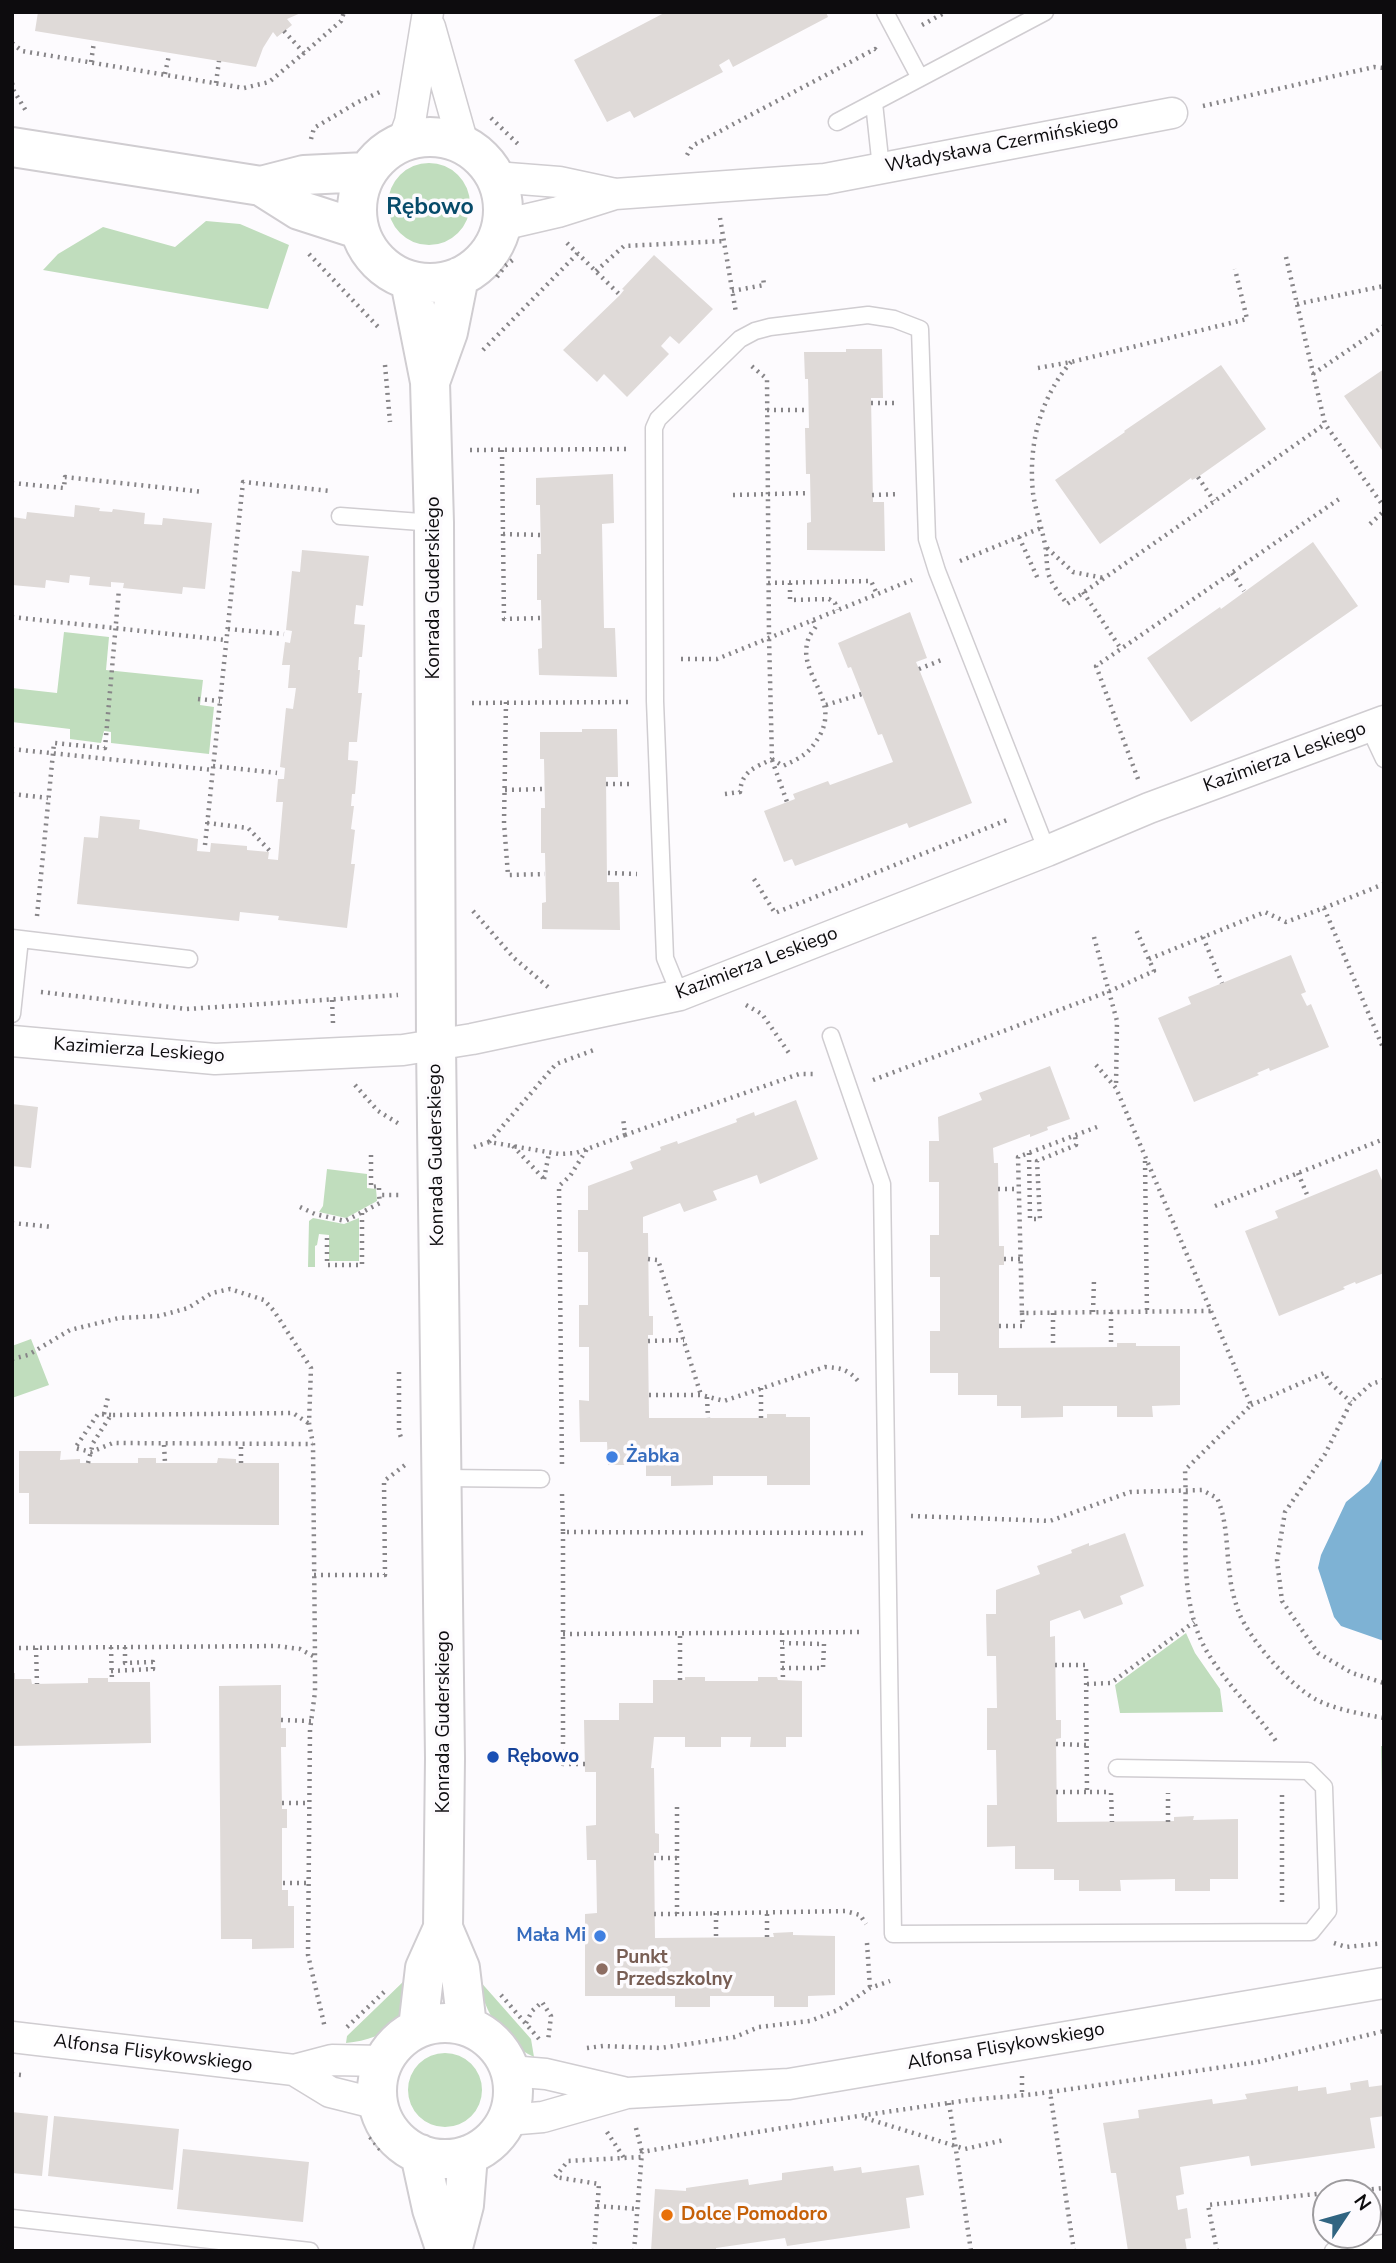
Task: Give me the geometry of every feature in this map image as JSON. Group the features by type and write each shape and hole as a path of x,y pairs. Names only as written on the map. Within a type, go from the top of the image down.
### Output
{"street":[{"path":"403,141 410,121 428,16"},
{"path":"428,16 463,144"},
{"name":"Władysława Czermińskiego","path":"513,238 558,212 615,194 825,179 1172,113"},
{"path":"433,136 463,144 482,158 495,177 513,238 494,246 479,264 475,281 410,281 387,270 369,251 358,229 356,200 366,172 382,153 403,141 433,136"},
{"path":"12,147 261,186 304,175 366,172"},
{"name":"Władysława Czermińskiego","path":"495,177 559,182 615,194"},
{"path":"261,186 299,210 358,229"},
{"name":"Konrada Guderskiego","path":"410,281 430,382 434,523 436,1045 425,1470 445,1758 443,1928 425,1968 418,2028"},
{"name":"Konrada Guderskiego","path":"430,382 448,332 475,281"},
{"name":"Kazimierza Leskiego","path":"12,1041 215,1059 335,1053 436,1045 680,995 1149,808 1377,724"},
{"name":"Konrada Guderskiego","path":"443,1928 460,1968 467,2026"},
{"name":"Alfonsa Flisykowskiego","path":"507,2120 544,2117 627,2093 789,2084 1384,1983"},
{"path":"402,2154 452,2159 484,2147 497,2135 507,2120 513,2093 510,2071 501,2052 486,2036 467,2026 442,2022 418,2028 398,2041 383,2060 378,2078 372,2118 383,2120 392,2135 405,2146 402,2154 432,2209 446,2251"},
{"name":"Alfonsa Flisykowskiego","path":"12,2037 294,2070 332,2060 383,2060"},
{"name":"Alfonsa Flisykowskiego","path":"294,2070 372,2118"},
{"name":"Alfonsa Flisykowskiego","path":"510,2071 546,2074 627,2093"},
{"path":"452,2251 464,2205 468,2155"}],"lane":[{"path":"885,12 919,78"},
{"path":"837,122 1045,12"},
{"path":"874,103 881,168"},
{"path":"680,995 665,958 658,784 654,428 658,419 740,339 755,331 868,316 894,319 920,329 927,539 937,571 1047,850"},
{"path":"340,516 434,523"},
{"path":"1377,724 1384,759"},
{"path":"12,1014 22,939 189,959"},
{"path":"831,1036 882,1184 893,1934 1311,1932 1328,1911 1324,1787 1308,1771 1117,1768"},
{"path":"425,1470 541,1479"},
{"path":"12,2218 310,2251"},
{"path":"1333,2251 1384,2243"}],"path":[{"path":"12,43 22,51 244,88 269,82 341,20 344,12"},
{"path":"920,26 946,12"},
{"path":"683,165 692,146 875,49 887,72 931,48 916,19"},
{"path":"284,30 304,53"},
{"path":"91,62 94,42"},
{"path":"165,74 169,55"},
{"path":"216,83 219,61"},
{"path":"1172,113 1374,67 1384,68"},
{"path":"12,83 27,111"},
{"path":"314,128 392,86"},
{"path":"481,109 530,155"},
{"path":"720,217 744,359 767,379 772,759 787,802"},
{"path":"559,236 620,295"},
{"path":"475,281 505,266 513,238"},
{"path":"596,271 624,246 724,241"},
{"path":"306,251 382,331"},
{"path":"477,356 578,253"},
{"path":"1286,257 1325,424 1384,509 1370,524"},
{"path":"1038,368 1247,319 1235,268"},
{"path":"732,291 764,285 763,276"},
{"path":"1297,304 1384,286"},
{"path":"1313,374 1384,326"},
{"path":"1071,362 1056,379 1046,399 1035,437 1033,460 1033,494 1046,548 1048,575 1067,604 1325,424"},
{"path":"767,410 809,410"},
{"path":"469,438 469,463"},
{"path":"469,450 654,448"},
{"path":"502,450 504,619 541,618"},
{"path":"12,483 64,488 65,477 203,492"},
{"path":"1198,477 1214,501"},
{"path":"205,845 243,482 337,492"},
{"path":"733,495 810,492"},
{"path":"1149,808 1096,666 1342,497"},
{"path":"503,534 540,535"},
{"path":"1019,537 1038,579"},
{"path":"1046,548 1073,572 1105,578"},
{"path":"1232,573 1244,591"},
{"path":"656,660 717,659 875,595 871,581 768,583"},
{"path":"790,583 790,600 829,599 835,603 837,610"},
{"path":"22,939 48,798 54,743 104,748 119,589"},
{"path":"1083,592 1121,649"},
{"path":"12,617 226,640"},
{"path":"772,759 783,766 807,754 824,726 826,705 808,665 807,641 816,626 813,620"},
{"path":"228,629 284,634"},
{"path":"826,705 862,694"},
{"path":"198,699 220,701"},
{"path":"506,702 508,874 545,874"},
{"path":"12,749 277,773"},
{"path":"725,794 740,792 741,780 747,772 772,759"},
{"path":"505,790 544,789"},
{"path":"12,794 48,798"},
{"path":"754,879 775,913 1031,811"},
{"path":"207,823 248,828 270,851"},
{"path":"608,873 623,874"},
{"path":"1149,959 1265,912 1286,922 1384,884"},
{"path":"1324,908 1384,1050"},
{"path":"472,910 514,958 548,987 560,987"},
{"path":"1118,988 1154,971 1135,927"},
{"path":"1094,937 1118,1021 1116,1088"},
{"path":"1203,937 1222,983"},
{"path":"15,989 187,1009 403,995"},
{"path":"743,1003 762,1014 789,1053"},
{"path":"335,1053 357,1089 378,1111 404,1128"},
{"path":"1096,1065 1116,1088 1251,1405"},
{"path":"475,1147 489,1142 549,1153 576,1153 625,1135 623,1117"},
{"path":"999,1326 1023,1326 1018,1157 1097,1127"},
{"path":"1029,1153 1030,1219 1040,1219 1037,1161 1076,1144 1075,1135"},
{"path":"1215,1206 1384,1139"},
{"path":"512,1146 544,1179 549,1153"},
{"path":"562,1478 559,1186 570,1176 586,1149"},
{"path":"300,1207 314,1214 345,1221 380,1203 379,1186 371,1186 371,1155"},
{"path":"1145,1157 1147,1311"},
{"path":"1298,1173 1308,1197"},
{"path":"998,1189 1019,1189"},
{"path":"379,1195 395,1195"},
{"path":"327,1238 327,1265 330,1269 362,1265 362,1212"},
{"path":"12,1223 53,1227"},
{"path":"648,1259 658,1260 704,1396 708,1418"},
{"path":"1004,1259 1021,1259"},
{"path":"1093,1312 1094,1280"},
{"path":"12,1359 28,1355 70,1330 119,1318 159,1316 188,1308 212,1293 230,1289 264,1300 311,1368 309,1423 313,1444 315,1692 311,1721 308,1955 326,2032"},
{"path":"1022,1313 1212,1311"},
{"path":"1111,1312 1111,1348"},
{"path":"1053,1313 1054,1348"},
{"path":"648,1341 684,1340"},
{"path":"649,1395 704,1396 724,1401 825,1367 843,1368 864,1387"},
{"path":"1295,1770 1274,1737 1224,1677 1207,1652 1194,1622 1186,1546 1185,1470 1251,1405 1324,1373 1330,1383 1351,1402"},
{"path":"1384,1380 1371,1384 1351,1402 1325,1454 1285,1512 1276,1560 1282,1601 1318,1653 1352,1673 1384,1683"},
{"path":"761,1388 761,1418"},
{"path":"88,1463 93,1443 107,1415 108,1397"},
{"path":"309,1423 293,1413 98,1414 75,1448 91,1452 113,1443 313,1444"},
{"path":"241,1444 241,1463"},
{"path":"164,1445 165,1463"},
{"path":"314,1574 385,1574 384,1481 425,1470"},
{"path":"563,1532 865,1533 887,1516 1050,1521 1130,1492 1202,1490 1217,1498 1223,1511 1230,1578 1240,1614 1261,1647 1289,1678 1317,1700 1359,1714 1384,1718"},
{"path":"562,1492 563,1763 585,1763"},
{"path":"865,1520 865,1533"},
{"path":"1087,1684 1111,1683 1194,1622"},
{"path":"563,1634 865,1632"},
{"path":"680,1633 680,1680"},
{"path":"782,1633 783,1680"},
{"path":"782,1668 823,1668 824,1644 783,1643"},
{"path":"12,1648 277,1646 300,1649 315,1658"},
{"path":"111,1647 111,1682"},
{"path":"111,1671 153,1669 153,1662 125,1663 124,1647"},
{"path":"36,1648 37,1684"},
{"path":"281,1720 311,1721"},
{"path":"1056,1744 1087,1745"},
{"path":"1056,1792 1087,1792"},
{"path":"1111,1792 1112,1822"},
{"path":"1168,1792 1168,1822"},
{"path":"1282,1794 1282,1902"},
{"path":"282,1803 309,1803"},
{"path":"677,1807 677,1914"},
{"path":"654,1858 677,1858"},
{"path":"283,1883 309,1883"},
{"path":"654,1914 845,1911 860,1915 866,1924"},
{"path":"766,1937 767,1912"},
{"path":"866,1912 870,1987"},
{"path":"716,1913 716,1937"},
{"path":"1311,1932 1346,1947 1384,1943"},
{"path":"575,2049 688,2045 735,2037 759,2027 810,2021 838,2010 870,1987 890,1981"},
{"path":"342,2032 390,1986"},
{"path":"494,1986 548,2049 551,2016 542,2003 532,2011 526,2023"},
{"path":"594,2251 599,2184 555,2177 568,2161 624,2158 734,2135 860,2116 1258,2063 1384,2031"},
{"path":"1050,2092 1074,2251"},
{"path":"949,2103 971,2251"},
{"path":"860,2116 965,2149 1004,2140"},
{"path":"372,2118 402,2154"},
{"path":"634,2251 642,2154 636,2128"},
{"path":"607,2131 624,2158"},
{"path":"1217,2251 1208,2205 1312,2195"},
{"path":"597,2206 638,2208"}],"green space":[{"path":"429,163 445,166 458,175 467,188 470,204 467,220 458,233 445,242 429,245 413,242 400,233 391,220 388,204 391,188 400,175 413,166"},
{"path":"206,221 240,224 289,245 268,309 43,270 58,254 103,227 175,247"},
{"path":"64,632 109,637 106,670 203,680 200,705 214,707 209,754 111,743 111,732 104,731 101,743 70,739 70,729 12,722 12,688 57,693"},
{"path":"327,1169 367,1174 367,1188 376,1189 377,1201 346,1218 319,1212 323,1206"},
{"path":"313,1218 344,1224 359,1218 359,1261 329,1261 329,1235 319,1234 315,1246 315,1267 308,1267 309,1221"},
{"path":"31,1339 49,1385 12,1398 12,1346"},
{"path":"1186,1633 1195,1653 1220,1689 1223,1712 1120,1713 1115,1685"},
{"path":"1381,1746 1384,1746 1384,1885"},
{"path":"406,1979 400,2021 375,2036 346,2043 347,2036"},
{"path":"478,1979 531,2039 534,2057 504,2035 490,2015"},
{"path":"445,2053 459,2056 471,2064 479,2076 482,2090 479,2104 471,2116 459,2124 445,2127 431,2124 419,2116 411,2104 408,2090 411,2076 419,2064 431,2056"}],"water":[{"path":"1384,1454 1384,1641 1341,1626 1334,1617 1318,1568 1321,1555 1346,1502 1369,1483"}],"building":[{"path":"38,12 303,12 287,19 292,25 277,37 273,32 256,67 35,31"},
{"path":"666,12 826,12 828,17 733,67 729,59 719,65 723,72 634,118 630,111 607,122 574,60"},
{"path":"654,255 713,309 679,344 670,336 661,346 669,354 627,397 604,374 597,382 563,350 620,295 624,290 622,289"},
{"path":"846,349 882,349 883,398 871,398 873,502 884,502 885,551 807,550 807,523 811,522 810,474 806,474 805,428 809,428 808,379 805,379 804,352 846,352"},
{"path":"1221,365 1266,429 1198,477 1192,480 1191,478 1100,544 1055,480"},
{"path":"1384,369 1384,453 1344,396"},
{"path":"613,474 614,523 602,524 604,628 615,628 617,677 539,675 538,649 542,648 541,600 537,600 537,554 541,554 540,505 536,505 536,478"},
{"path":"75,505 100,508 99,511 112,512 113,509 145,513 144,524 162,525 163,518 212,523 205,589 183,587 182,594 123,588 124,583 111,582 111,587 89,585 90,577 70,575 69,583 46,580 45,588 12,585 12,517 26,519 27,512 74,517"},
{"path":"1313,542 1358,606 1191,722 1147,658 1220,607 1221,609"},
{"path":"302,550 369,556 363,606 356,605 354,624 365,625 358,670 358,693 362,693 357,742 349,742 348,760 358,761 355,794 352,794 351,806 354,806 351,829 355,830 351,864 355,864 347,928 278,920 279,916 240,912 239,921 77,904 84,837 98,838 100,816 140,820 139,829 198,839 197,851 210,852 211,843 247,846 247,850 269,852 268,859 278,860 283,802 276,802 278,779 284,779 285,768 280,767 286,708 293,709 296,688 288,688 290,665 282,665 285,642 290,643 292,631 286,630 292,571 300,572"},
{"path":"910,612 927,658 916,662 972,803 909,828 907,823 795,866 792,859 784,862 764,811 795,799 793,794 828,781 830,785 893,762 882,734 878,735 851,667 848,668 838,643"},
{"path":"582,729 617,729 618,777 606,777 607,882 619,882 620,930 542,929 542,903 546,902 545,853 541,853 541,808 545,808 544,759 540,759 540,732 582,732"},
{"path":"1291,955 1306,992 1301,994 1307,1006 1311,1004 1329,1047 1270,1071 1269,1068 1257,1073 1259,1075 1194,1102 1158,1018 1191,1004 1188,997"},
{"path":"1050,1066 1070,1119 1047,1127 1048,1130 1030,1137 1030,1134 993,1148 994,1163 998,1163 999,1246 1004,1246 1004,1265 999,1265 999,1348 1117,1347 1117,1343 1180,1346 1180,1405 1152,1406 1153,1417 1117,1417 1117,1406 1063,1406 1063,1417 1021,1418 1021,1406 997,1406 997,1395 958,1395 958,1373 930,1373 930,1331 940,1331 940,1277 930,1277 930,1235 939,1235 939,1182 929,1182 929,1141 939,1141 938,1117 982,1100 979,1093"},
{"path":"796,1100 818,1159 760,1184 757,1175 713,1191 717,1200 684,1212 680,1203 643,1217 643,1233 648,1233 649,1316 653,1316 653,1335 648,1335 649,1418 767,1418 767,1414 810,1417 810,1485 767,1485 767,1476 713,1476 713,1485 671,1486 671,1476 646,1476 646,1465 608,1465 607,1442 580,1442 579,1400 589,1401 589,1347 579,1347 579,1305 588,1305 588,1252 578,1252 578,1210 588,1210 588,1186 633,1169 630,1162 661,1150 660,1147 677,1141 678,1144 737,1122 736,1119 754,1112 755,1116"},
{"path":"12,1104 38,1107 31,1168 12,1166"},
{"path":"1377,1169 1384,1185 1384,1273 1356,1284 1355,1282 1343,1287 1345,1289 1279,1316 1245,1231 1278,1218 1275,1211"},
{"path":"19,1451 61,1451 60,1460 80,1459 80,1463 138,1463 138,1458 156,1458 156,1463 217,1463 218,1458 236,1459 236,1463 279,1463 279,1525 29,1524 29,1493 19,1493"},
{"path":"1125,1533 1144,1586 1120,1596 1123,1604 1084,1619 1080,1610 1050,1621 1050,1637 1055,1636 1056,1720 1061,1720 1061,1738 1056,1739 1057,1822 1174,1821 1174,1817 1194,1816 1193,1820 1238,1819 1238,1879 1210,1879 1210,1891 1175,1891 1175,1879 1120,1880 1121,1891 1079,1891 1079,1880 1054,1880 1054,1869 1015,1869 1015,1846 987,1847 987,1805 997,1805 996,1750 987,1750 987,1708 997,1708 996,1656 987,1656 986,1614 996,1614 996,1590 1040,1574 1037,1566 1072,1553 1071,1550"},
{"path":"12,1673 15,1673 15,1679 31,1679 32,1684 88,1683 88,1678 108,1678 108,1682 150,1682 151,1743 12,1746"},
{"path":"685,1677 705,1677 705,1681 758,1681 758,1677 777,1677 778,1680 802,1681 802,1737 786,1737 786,1747 750,1747 751,1737 721,1737 721,1747 685,1747 685,1737 654,1737 651,1768 654,1768 655,1833 659,1834 659,1853 654,1853 655,1938 774,1937 773,1933 793,1932 793,1935 835,1936 835,1995 808,1996 808,2007 774,2007 774,1996 710,1996 710,2007 675,2007 675,1996 585,1996 585,1914 597,1913 596,1860 587,1860 586,1826 596,1825 596,1772 585,1772 584,1720 619,1720 619,1703 653,1703 653,1680 685,1680"},
{"path":"281,1685 281,1728 286,1728 286,1747 281,1747 282,1809 287,1809 287,1828 282,1828 282,1890 288,1890 288,1906 294,1906 294,1948 252,1949 252,1939 221,1939 219,1686"},
{"path":"1368,2080 1369,2087 1384,2085 1384,2116 1370,2118 1375,2148 1251,2166 1249,2156 1180,2167 1184,2194 1176,2196 1178,2210 1187,2208 1191,2238 1185,2239 1187,2251 1128,2251 1116,2173 1111,2173 1103,2123 1139,2118 1138,2110 1212,2099 1213,2104 1247,2099 1245,2094 1298,2086 1298,2091 1326,2087 1327,2094 1351,2090 1350,2083"},
{"path":"12,2112 48,2116 42,2176 12,2173"},
{"path":"54,2116 179,2129 173,2190 48,2176"},
{"path":"183,2149 309,2162 303,2222 177,2209"},
{"path":"919,2165 924,2195 906,2198 910,2228 787,2246 785,2238 716,2248 716,2251 651,2251 655,2189 686,2191 686,2188 748,2179 749,2185 782,2180 782,2173 833,2166 834,2171 861,2167 862,2173"}],"place":[{"name":"Żabka","path":"612,1457"},
{"name":"Rębowo","path":"493,1757"},
{"name":"Mała Mi","path":"600,1936"},
{"name":"Punkt Przedszkolny","path":"602,1969"},
{"name":"Dolce Pomodoro","path":"667,2215"}],"district":[{"name":"Rębowo","path":"430,208"}]}
